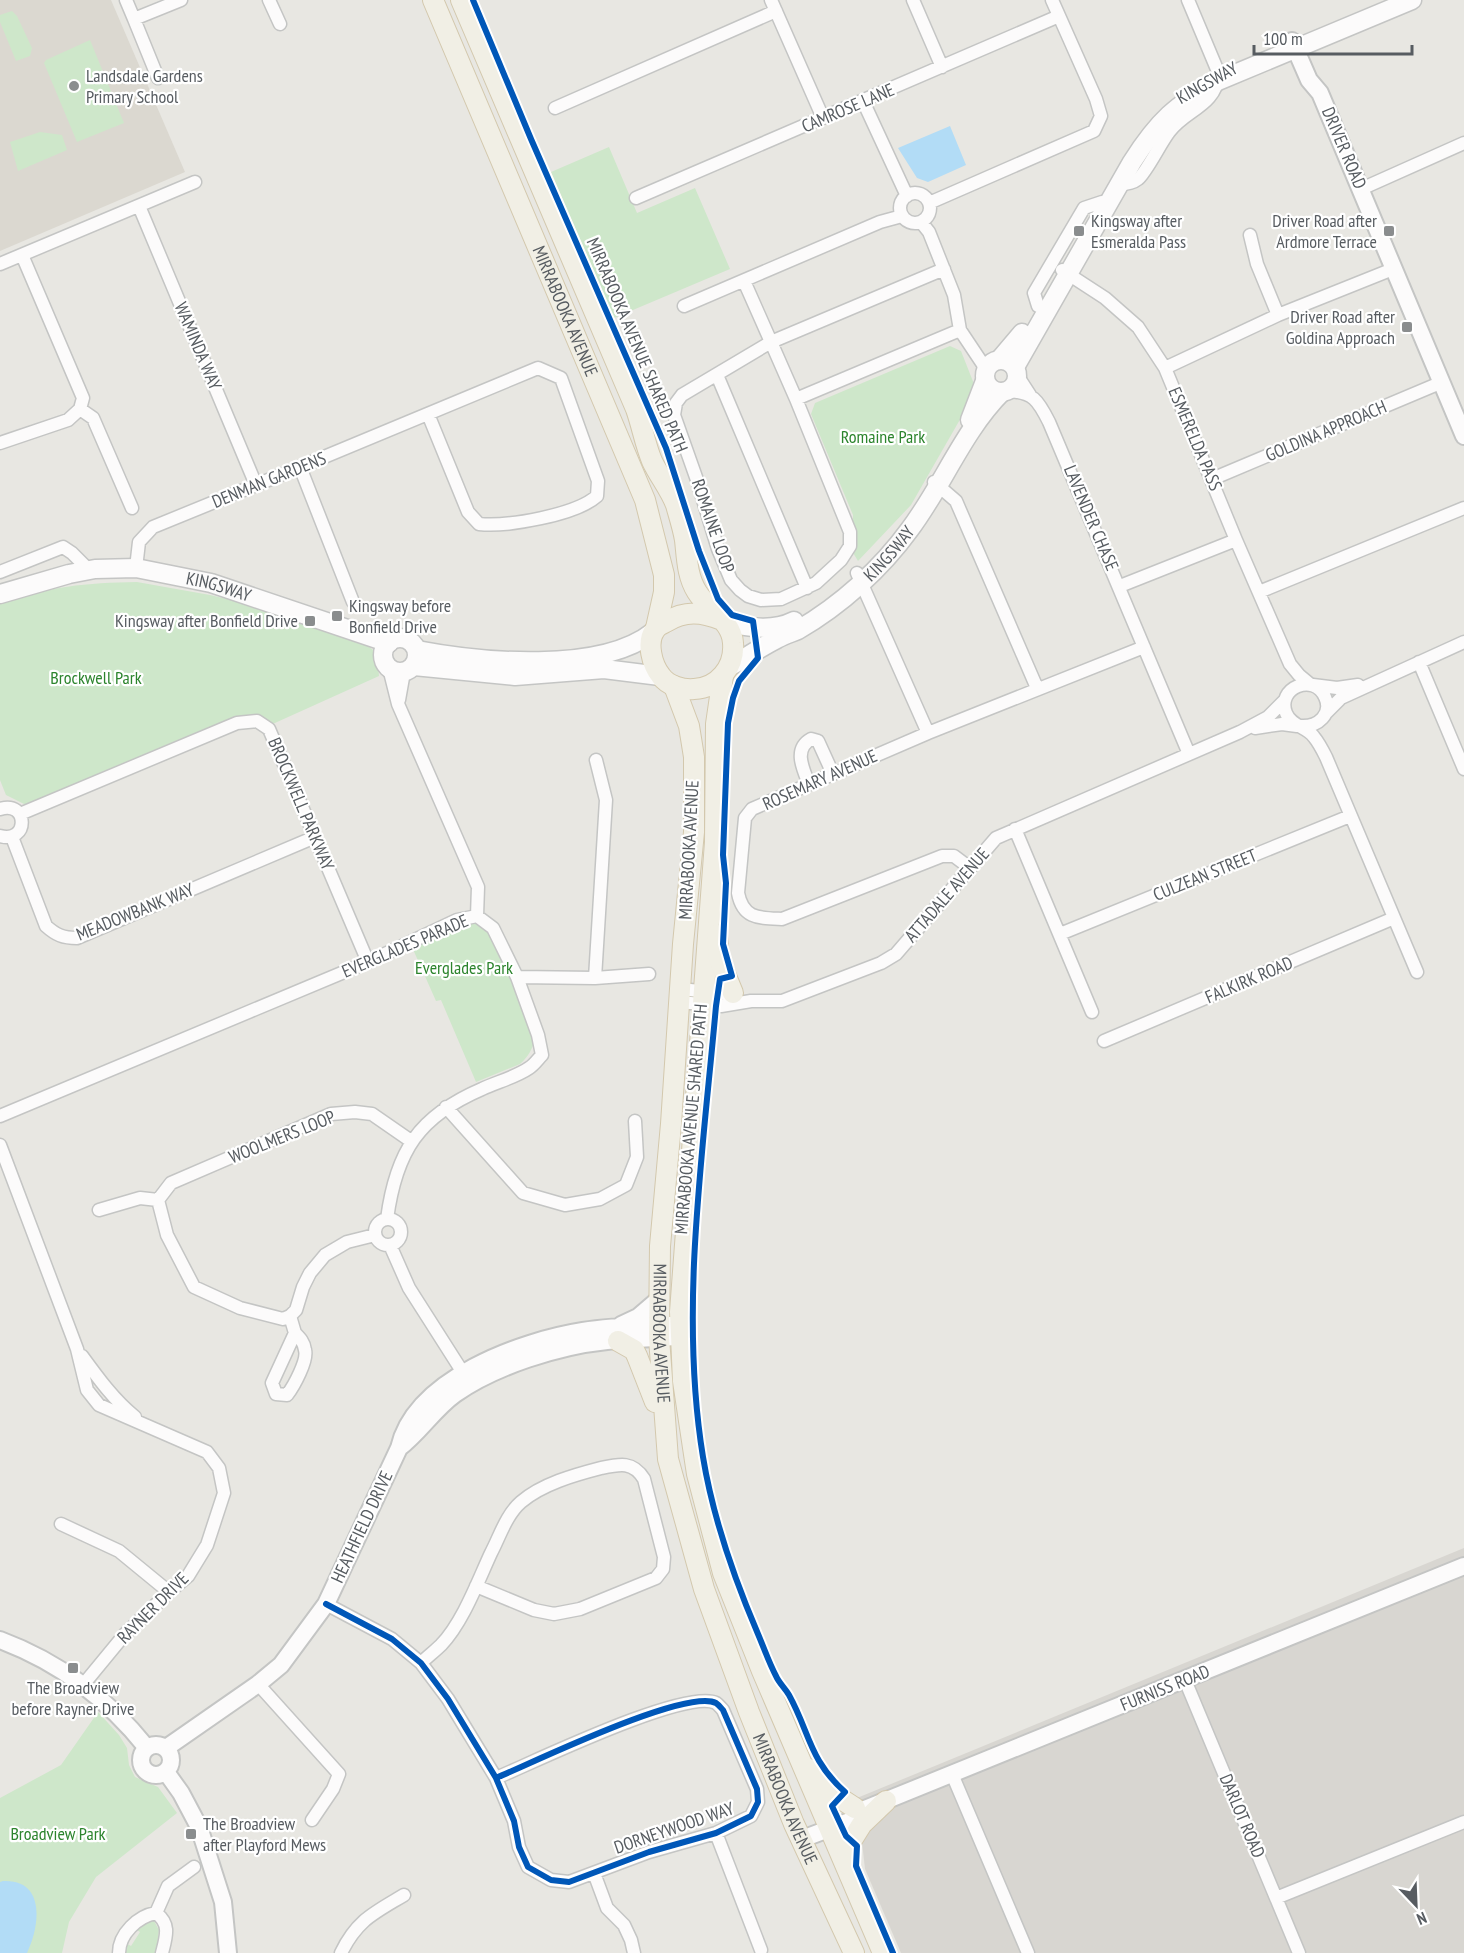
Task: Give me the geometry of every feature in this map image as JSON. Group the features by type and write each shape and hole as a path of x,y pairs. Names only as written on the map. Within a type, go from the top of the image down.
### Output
{"main road":[{"name":"MIRRABOOKA AVENUE","path":"433,0 645,500 664,575 664,592 655,630"},
{"name":"MIRRABOOKA AVENUE","path":"461,0 636,409 651,459 675,502 693,586 724,621"},
{"name":"KINGSWAY","path":"1299,43 1387,0"},
{"name":"KINGSWAY","path":"1001,374 1038,306 1064,271 1137,143 1150,126 1179,97 1218,77 1299,43 1412,0"},
{"name":"KINGSWAY","path":"726,672 775,639 806,624 839,602 859,578 936,483 972,416 1001,374 1147,138 1168,114 1218,77"},
{"name":"KINGSWAY","path":"0,594 56,576 88,570 136,568 211,583 343,627 377,653 399,659 515,676 604,669 667,681"},
{"name":"KINGSWAY","path":"724,621 754,628 789,624 859,578"},
{"path":"686,613 705,613 724,621 734,644 726,672 712,685 700,689 686,690 667,681 650,651 655,630 672,618 686,613"},
{"name":"KINGSWAY","path":"399,659 443,654 517,661 573,658 620,650 641,642 655,630"},
{"name":"MIRRABOOKA AVENUE","path":"726,672 716,724 715,842 680,1330 683,1381 697,1474 723,1573 883,1953"},
{"name":"MIRRABOOKA AVENUE","path":"667,681 689,726 694,757 694,832 683,944 658,1299 668,1459 704,1589 749,1712 800,1836 854,1953"},
{"path":"712,888 719,959 742,997"},
{"path":"616,1335 637,1356 665,1430"},
{"path":"801,1760 832,1793 860,1809"},
{"path":"848,1870 847,1848 862,1824 886,1801"}],"street":[{"path":"126,0 139,17 159,78"},
{"path":"139,17 181,0"},
{"path":"269,0 280,24"},
{"path":"913,0 942,68"},
{"path":"929,203 1094,131 1101,116 1096,99 1052,0"},
{"path":"1188,0 1218,77"},
{"path":"555,108 774,6 823,118"},
{"name":"CAMROSE LANE","path":"636,198 1059,16"},
{"name":"DRIVER ROAD","path":"1299,43 1319,74 1320,93 1464,436"},
{"path":"863,101 907,196"},
{"path":"1361,189 1464,143"},
{"path":"0,264 195,182"},
{"path":"922,195 929,203 929,213 921,222 911,223 902,216 901,204 907,196 922,195"},
{"name":"KINGSWAY","path":"1038,306 1034,293 1084,208 1102,202"},
{"name":"WAMINDA WAY","path":"139,206 256,485"},
{"path":"684,306 880,222 902,216"},
{"path":"796,399 960,330 954,295 929,232 921,222"},
{"path":"1250,235 1257,264 1278,315"},
{"path":"0,443 68,420 80,409 83,398 22,255"},
{"path":"771,342 944,269"},
{"path":"1165,368 1278,315 1393,269"},
{"name":"ESMERELDA PASS","path":"1064,271 1105,298 1138,327 1165,368 1290,664 1312,685"},
{"name":"ROMAINE LOOP","path":"744,281 771,342 796,399 850,532 850,546 841,560 816,584 781,598 761,600 748,596 731,580 718,549 674,416 676,404 682,395 771,342"},
{"name":"LAVENDER CHASE","path":"960,330 970,345 1001,374 1041,405 1120,586 1189,754"},
{"name":"DENMAN GARDENS","path":"136,568 139,543 153,527 538,368 561,378 598,481 597,496 588,504 565,513 493,525 479,524 468,512 428,414"},
{"path":"717,375 807,588"},
{"name":"GOLDINA APPROACH","path":"1212,479 1440,383"},
{"path":"80,409 93,418 132,508"},
{"path":"300,467 353,602"},
{"path":"936,483 956,501 1037,688"},
{"path":"1258,592 1464,508"},
{"path":"1120,586 1236,540"},
{"path":"0,572 63,547 88,570"},
{"path":"859,578 928,733"},
{"path":"1300,726 1315,725 1341,698 1368,684 1464,642"},
{"name":"ESMERELDA PASS","path":"1282,645 1288,695"},
{"name":"ROSEMARY AVENUE","path":"970,868 954,856 942,856 789,917 758,918 746,912 740,905 738,893 745,818 752,809 928,733 1144,647"},
{"path":"399,659 398,704 478,887 477,916"},
{"path":"1419,662 1464,769"},
{"path":"1368,684 1337,688 1300,685 1288,695 1285,712 1288,718 1314,736 1326,757 1417,972"},
{"path":"1312,685 1323,693 1326,699 1326,714 1322,731 1326,757"},
{"name":"ATTADALE AVENUE","path":"680,995 703,998 742,997 772,1002 792,998 881,963 896,954 996,838 1240,732 1268,717 1288,695"},
{"name":"BROCKWELL PARKWAY","path":"20,814 237,723 256,721 269,729 368,962"},
{"name":"ATTADALE AVENUE","path":"1240,732 1260,726 1282,724 1300,726"},
{"path":"809,784 801,765 801,752 805,742 811,739 818,741 832,774"},
{"path":"595,978 606,800 596,760"},
{"path":"0,809 10,808 20,814 21,828 6,836"},
{"name":"CULZEAN STREET","path":"1060,934 1350,816"},
{"path":"1015,829 1092,1012"},
{"name":"MEADOWBANK WAY","path":"6,836 46,926 55,934 71,938 77,938 315,837"},
{"name":"EVERGLADES PARADE","path":"0,1116 368,962 457,920 477,916 493,928 517,977 538,1035 542,1054 529,1068 458,1099 424,1126 411,1141 394,1179 387,1219"},
{"name":"FALKIRK ROAD","path":"1104,1041 1394,918"},
{"path":"517,977 595,978 649,974"},
{"name":"ATTADALE AVENUE","path":"703,998 721,1006 742,997"},
{"path":"446,1107 523,1193 565,1205 600,1199 626,1185 637,1157 635,1121"},
{"name":"WOOLMERS LOOP","path":"158,1200 171,1183 331,1114 355,1112 372,1114 411,1141"},
{"name":"RAYNER DRIVE","path":"0,1145 77,1349 118,1402 148,1427 207,1452 219,1468 224,1493 207,1545 188,1576 125,1634 83,1684"},
{"path":"99,1210 140,1198 158,1200 167,1235 194,1287 240,1308 283,1319 296,1310 303,1287 319,1261 343,1244 375,1234"},
{"path":"387,1219 395,1222 400,1229 398,1241 390,1245 382,1244 375,1234 376,1226 387,1219"},
{"path":"390,1245 409,1288 467,1379"},
{"path":"616,1335 658,1299"},
{"path":"290,1316 295,1333"},
{"name":"HEATHFIELD DRIVE","path":"166,1748 258,1684 281,1665 326,1604 399,1448 467,1379 616,1335 680,1330"},
{"path":"421,1663 442,1644 456,1624 508,1518 521,1502 535,1492 601,1468 631,1466 644,1479 664,1557 663,1569 656,1578 580,1609 554,1614 534,1610 476,1586"},
{"path":"61,1524 119,1551 169,1592"},
{"name":"FURNISS ROAD","path":"800,1836 860,1809 886,1801 1464,1566"},
{"name":"DORNEYWOOD WAY","path":"326,1604 392,1639 421,1663 448,1699 496,1778 514,1821 519,1847 528,1867 551,1880 569,1882 649,1852 716,1833 751,1816 758,1802 757,1789 723,1710 716,1703 701,1702 654,1711 496,1778"},
{"path":"0,1640 48,1662 83,1684 127,1724 147,1748"},
{"name":"DARLOT ROAD","path":"1185,1680 1299,1953"},
{"path":"258,1684 339,1774 333,1789 312,1820"},
{"path":"156,1744 170,1752 172,1761 166,1772 154,1775 146,1770 141,1760 147,1748 156,1744"},
{"path":"166,1772 181,1793 199,1827 223,1902 228,1953"},
{"path":"952,1774 1028,1953"},
{"path":"1276,1898 1464,1822"},
{"name":"DORNEYWOOD WAY","path":"716,1833 761,1950"},
{"path":"156,1913 168,1886 194,1866"},
{"path":"594,1873 607,1908 624,1925 634,1953"},
{"path":"341,1953 348,1938 363,1919 404,1895"},
{"path":"119,1953 119,1944 136,1920 156,1913"},
{"path":"156,1913 166,1924 167,1932 162,1953"}],"shaded area":[{"name":"Landsdale Gardens Primary School","path":"0,0 111,0 185,172 0,251"},
{"path":"1464,1548 1464,1953 901,1953 865,1869 857,1798"}],"green space":[{"path":"12,11 17,16 32,48 30,56 16,61 0,22 0,15"},
{"path":"90,40 124,123 77,142 44,63"},
{"path":"40,132 62,135 67,150 18,171 10,142"},
{"path":"609,147 637,213 695,188 730,269 614,318 551,172"},
{"name":"Romaine Park","path":"950,346 961,351 974,384 966,409 911,505 858,561 852,551 853,515 811,414 815,403"},
{"name":"Brockwell Park","path":"137,582 210,595 343,627 377,653 379,676 266,727 249,721 26,805 6,795 0,780 0,604 51,589 101,583"},
{"name":"Everglades Park","path":"474,921 487,930 499,950 534,1035 530,1051 520,1064 476,1082 441,1000 436,1001 412,947 457,925"},
{"name":"Broadview Park","path":"98,1712 119,1735 127,1748 129,1765 135,1777 158,1787 177,1813 96,1877 69,1922 62,1953 0,1953 0,1798 61,1765"},
{"path":"153,1919 159,1930 156,1953 120,1953 124,1942 131,1946 140,1932 134,1928"}],"water":[{"path":"950,126 966,165 928,182 917,178 898,148"},
{"path":"0,1882 17,1882 27,1888 33,1896 36,1906 35,1930 27,1953 0,1953"}],"cycle path":[{"name":"MIRRABOOKA AVENUE SHARED PATH","path":"473,0 666,448 699,551 718,599 732,615 753,621 758,658 739,681 728,723 723,855 726,883 723,944 732,976 720,979 700,1175 693,1289 696,1402 707,1480 718,1525 733,1569 773,1671 789,1695 811,1746 824,1769 845,1792 832,1806 846,1836 857,1846 856,1866 893,1953"},
{"path":"326,1604 392,1639 421,1663 448,1699 496,1778 514,1821 519,1847 528,1867 551,1880 569,1882 649,1852 716,1833 751,1816 758,1802 757,1789 723,1710 716,1703 699,1701 674,1706 608,1729 496,1778"}],"place":[{"name":"Landsdale Gardens Primary School","path":"74,86"},
{"name":"Kingsway after Esmeralda Pass","path":"1079,231"},
{"name":"Driver Road after Ardmore Terrace","path":"1389,231"},
{"name":"Driver Road after Goldina Approach","path":"1407,327"},
{"name":"Kingsway before Bonfield Drive","path":"337,616"},
{"name":"Kingsway after Bonfield Drive","path":"310,621"},
{"name":"The Broadview before Rayner Drive","path":"73,1668"},
{"name":"The Broadview after Playford Mews","path":"191,1834"}]}
